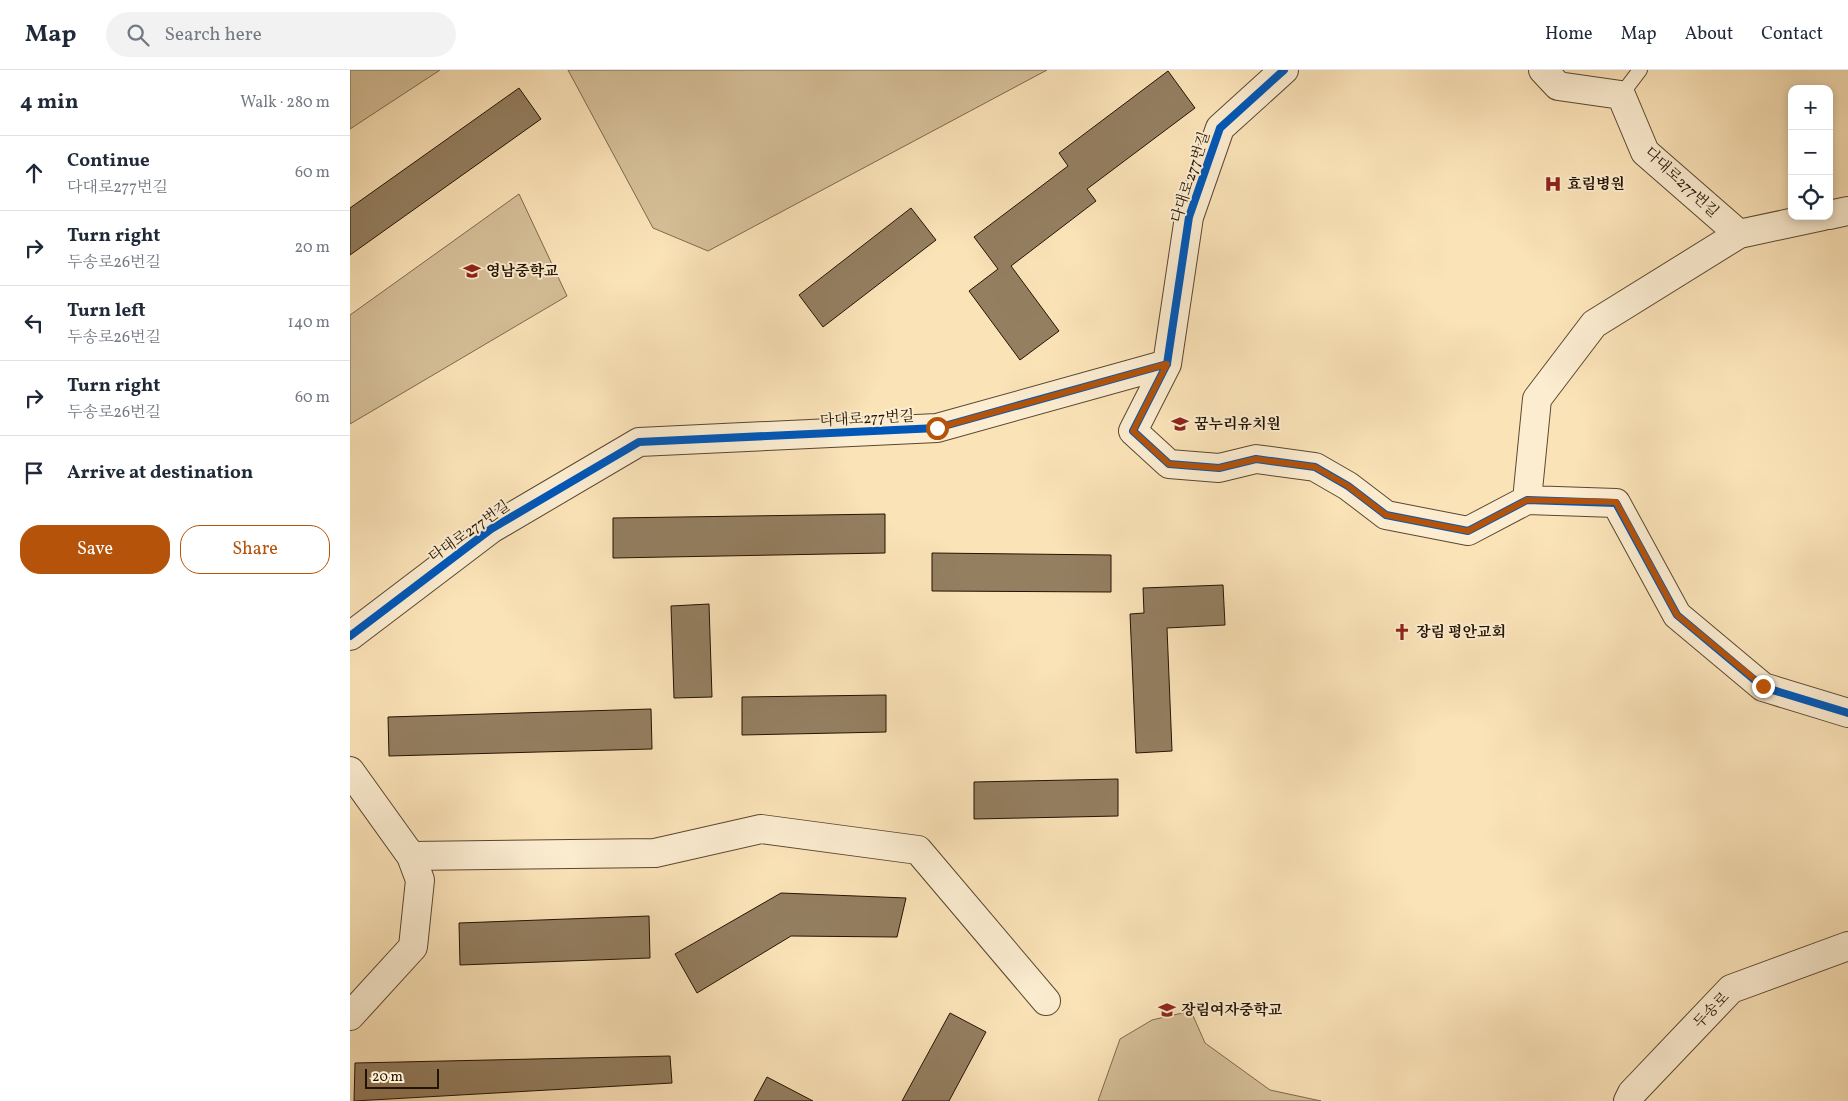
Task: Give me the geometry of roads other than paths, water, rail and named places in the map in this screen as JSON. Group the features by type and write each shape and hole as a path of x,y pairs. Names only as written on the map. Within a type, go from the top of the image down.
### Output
{"street":[{"name":"다대로277번길","path":"350,636 491,529 639,442 937,428 1167,364 1189,216 1220,128 1284,70"},
{"path":"1543,70 1558,86 1621,95"},
{"name":"다대로277번길","path":"1621,95 1645,152 1739,234"},
{"path":"1833,214 1848,211"},
{"path":"1527,500 1538,399 1594,324 1739,234 1804,220"},
{"path":"1167,364 1133,431 1169,464 1219,468 1256,459 1315,467 1348,486 1386,515 1468,531 1527,500 1616,502 1677,615 1763,686 1848,713"},
{"path":"350,771 411,856 420,880 413,947 350,1016"},
{"path":"411,856 656,853 761,829 918,850 1046,1001"},
{"name":"두송로","path":"1628,1101 1632,1093 1731,989 1848,946"}],"lane":[{"path":"1621,95 1640,70"}],"place":[{"name":"효림병원","path":"1553,184"},
{"name":"영남중학교","path":"472,271"},
{"name":"꿈누리유치원","path":"1180,424"},
{"name":"장림 평안교회","path":"1402,632"},
{"name":"장림여자중학교","path":"1167,1010"}]}
